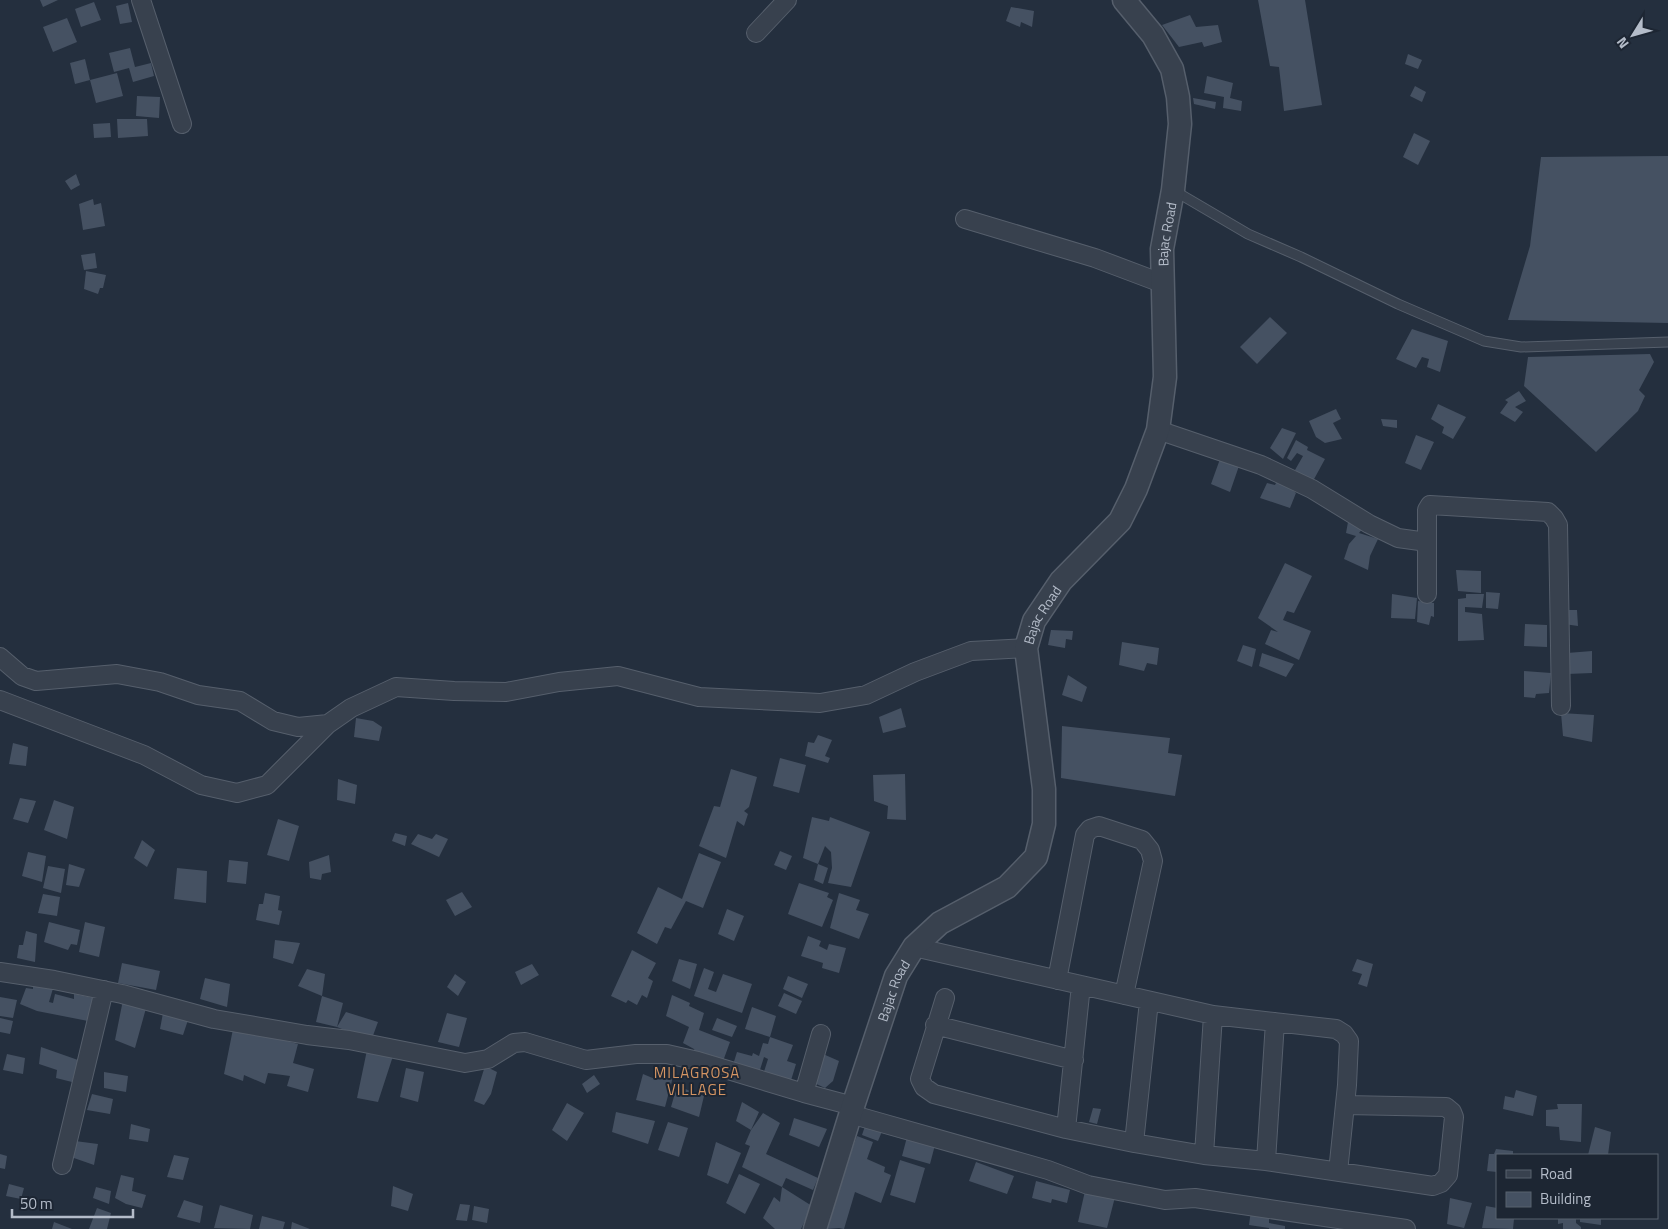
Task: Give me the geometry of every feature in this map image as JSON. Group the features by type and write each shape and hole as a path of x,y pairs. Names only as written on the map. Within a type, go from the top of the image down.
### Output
{"street":[{"path":"141,0 182,124"},
{"path":"756,33 788,0"},
{"name":"Bajac Road","path":"815,1229 896,976 914,947 940,923 1007,887 1036,857 1044,824 1044,790 1026,648 1034,621 1061,581 1120,521 1136,489 1158,430 1165,377 1162,249 1173,190 1180,124 1178,96 1172,69 1153,35 1124,0"},
{"path":"965,219 1095,258 1164,284"},
{"path":"1158,430 1261,465 1312,489 1369,524 1398,538 1427,542"},
{"path":"1428,594 1427,510 1430,506 1548,512 1558,525 1561,706"},
{"path":"0,700 144,756 201,785 237,793 267,785 328,724 351,708 396,686 454,691 506,692 559,682 618,676 699,697 820,703 866,695 915,672 971,651 1026,648"},
{"path":"0,657 22,676 36,681 117,674 160,682 198,695 240,701 274,721 298,727 328,724"},
{"path":"1057,980 1085,835 1090,829 1099,826 1142,840 1150,850 1153,861 1124,995"},
{"path":"914,947 1213,1015 1336,1029 1344,1034 1349,1041 1346,1105 1338,1172"},
{"path":"0,972 104,990 164,1004 214,1019 306,1035 349,1040 465,1063 488,1059 514,1043 525,1042 586,1060 636,1054 667,1054 698,1060 852,1110 1048,1170 1088,1185 1165,1200 1195,1198 1305,1221 1406,1229"},
{"path":"1066,1129 1081,985"},
{"path":"62,1164 104,990"},
{"path":"945,998 921,1070 920,1079 924,1087 934,1094 1066,1129 1204,1155 1266,1161 1433,1186 1442,1183 1448,1175 1454,1117 1452,1112 1446,1107 1346,1105"},
{"path":"1134,1143 1149,1001"},
{"path":"1204,1155 1213,1015"},
{"path":"1266,1161 1275,1022"},
{"path":"935,1025 1074,1060"},
{"path":"804,1093 821,1034"}],"lane":[{"path":"1173,190 1248,234 1301,257 1398,304 1484,341 1521,346 1668,342"}],"building":[{"path":"40,0 58,0 43,7"},
{"path":"1258,0 1305,0 1322,105 1284,111 1279,67 1270,66"},
{"path":"94,2 101,20 81,27 75,9"},
{"path":"128,3 132,22 120,24 116,6"},
{"path":"1011,7 1034,11 1032,27 1021,22 1020,27 1006,21"},
{"path":"1190,15 1196,27 1218,25 1222,42 1204,47 1202,42 1179,47 1162,25"},
{"path":"67,18 77,42 53,52 43,27"},
{"path":"130,48 135,67 151,63 154,76 133,82 129,68 114,72 109,53"},
{"path":"1408,54 1422,60 1418,69 1405,64"},
{"path":"85,59 90,80 75,84 70,63"},
{"path":"117,73 123,96 96,103 90,80"},
{"path":"1207,76 1233,83 1230,98 1242,101 1241,111 1223,108 1224,97 1204,93"},
{"path":"1415,86 1426,92 1422,102 1410,96"},
{"path":"137,96 160,97 159,118 136,116"},
{"path":"1193,98 1216,102 1215,109 1194,104"},
{"path":"117,119 147,119 148,136 118,138"},
{"path":"110,123 111,137 94,138 93,124"},
{"path":"1414,133 1430,141 1418,165 1403,157"},
{"path":"1668,156 1668,323 1508,320 1530,246 1541,157"},
{"path":"76,174 80,185 71,190 65,181"},
{"path":"93,199 94,205 101,203 105,226 83,230 79,204"},
{"path":"95,253 97,268 84,270 81,255"},
{"path":"86,271 106,275 103,288 100,288 98,294 84,289"},
{"path":"1270,317 1287,333 1257,364 1240,347"},
{"path":"1412,329 1448,341 1440,372 1427,367 1429,359 1422,357 1416,368 1396,359"},
{"path":"1650,354 1654,362 1639,390 1645,396 1638,411 1596,452 1524,386 1528,357"},
{"path":"1519,391 1526,401 1515,407 1523,412 1515,422 1500,413 1508,402 1505,400"},
{"path":"1438,404 1466,417 1453,439 1442,433 1444,427 1431,419"},
{"path":"1336,409 1341,419 1333,423 1342,439 1325,443 1316,437 1309,421"},
{"path":"1381,419 1397,420 1397,428 1383,426"},
{"path":"1282,428 1296,433 1283,459 1270,448"},
{"path":"1416,435 1434,442 1421,470 1405,463"},
{"path":"1296,440 1308,447 1307,450 1325,459 1313,481 1305,479 1295,470 1303,456 1297,453 1291,461 1287,458"},
{"path":"1220,459 1239,466 1230,492 1211,484"},
{"path":"1277,481 1290,485 1290,488 1296,493 1290,508 1260,498 1267,483 1275,485"},
{"path":"1348,522 1356,522 1364,527 1359,533 1378,539 1370,556 1368,570 1344,559 1349,544 1356,536 1346,533"},
{"path":"1285,563 1312,576 1294,613 1287,611 1283,620 1311,631 1299,660 1265,644 1271,630 1278,632 1258,618"},
{"path":"1456,570 1481,571 1481,593 1458,591"},
{"path":"1486,592 1500,593 1498,609 1486,608"},
{"path":"1392,594 1417,598 1415,619 1391,618"},
{"path":"1466,594 1484,594 1482,608 1465,607 1465,612 1482,614 1484,640 1458,641 1458,599 1466,598"},
{"path":"1418,601 1434,603 1434,617 1431,616 1429,625 1417,622"},
{"path":"1565,610 1577,610 1578,626 1564,624"},
{"path":"1525,624 1547,625 1547,647 1524,646"},
{"path":"1051,630 1073,631 1072,640 1066,639 1065,648 1048,645"},
{"path":"1122,642 1159,648 1157,665 1147,663 1144,671 1119,665"},
{"path":"1243,645 1256,649 1252,667 1237,661"},
{"path":"1592,651 1592,673 1567,674 1567,653"},
{"path":"1262,653 1294,664 1286,677 1259,666"},
{"path":"1524,671 1551,673 1549,693 1536,694 1535,698 1524,697"},
{"path":"1068,675 1087,687 1082,702 1062,695"},
{"path":"901,708 906,727 883,733 879,717"},
{"path":"1561,713 1594,715 1592,742 1563,736"},
{"path":"356,718 373,721 382,727 379,741 354,737"},
{"path":"1062,726 1170,738 1168,753 1182,755 1175,796 1061,778"},
{"path":"818,735 832,740 825,756 830,758 828,763 805,756 808,742 814,743"},
{"path":"13,743 28,747 26,766 9,764"},
{"path":"780,758 806,765 799,793 773,786"},
{"path":"731,769 757,777 749,807 744,811 748,814 744,826 737,821 726,858 699,846 714,806 720,807"},
{"path":"905,774 906,820 887,819 888,806 874,801 873,775"},
{"path":"338,779 357,785 355,804 337,800"},
{"path":"20,798 36,801 28,823 13,819"},
{"path":"54,800 74,807 67,839 44,830"},
{"path":"812,817 829,821 830,817 870,832 851,887 828,883 832,868 831,852 825,846 818,864 803,858"},
{"path":"278,819 299,826 289,861 267,855"},
{"path":"395,833 407,836 405,846 392,841"},
{"path":"418,834 432,839 436,834 448,839 439,857 411,844"},
{"path":"142,840 155,850 147,867 134,858"},
{"path":"780,851 792,856 786,870 774,865"},
{"path":"28,852 46,856 42,882 22,876"},
{"path":"699,853 721,862 703,908 686,901 671,929 665,927 657,944 637,933 658,887 682,899"},
{"path":"329,855 331,872 322,874 321,880 310,878 309,862"},
{"path":"229,860 248,862 246,884 227,882"},
{"path":"69,864 85,869 79,887 66,885"},
{"path":"818,864 828,868 823,884 814,880"},
{"path":"48,866 65,869 61,893 43,888"},
{"path":"177,868 207,871 206,903 174,899"},
{"path":"799,883 829,893 827,897 833,900 822,927 788,914"},
{"path":"462,892 472,907 455,916 446,900"},
{"path":"265,893 280,896 278,910 282,911 279,925 256,920 259,904 263,904"},
{"path":"839,893 860,900 856,910 869,914 859,939 830,928"},
{"path":"43,894 60,897 57,916 38,913"},
{"path":"727,909 744,916 734,941 718,934"},
{"path":"49,922 80,930 77,945 71,944 68,950 44,942"},
{"path":"85,922 105,927 99,957 79,952"},
{"path":"26,931 37,934 35,962 17,958 19,945 23,945"},
{"path":"808,936 821,941 819,946 827,950 829,944 846,948 839,973 822,968 823,963 801,956"},
{"path":"275,940 300,943 293,964 273,958"},
{"path":"632,950 656,963 648,978 653,981 647,998 642,995 637,1005 628,1000 626,1003 611,996"},
{"path":"679,959 697,964 690,989 672,981"},
{"path":"1357,959 1373,964 1367,987 1358,984 1362,974 1352,971"},
{"path":"122,963 160,971 156,990 118,983"},
{"path":"532,964 539,975 521,985 515,972"},
{"path":"704,968 714,972 708,989 716,992 723,974 752,984 742,1013 694,996"},
{"path":"307,969 325,974 322,996 298,986"},
{"path":"455,974 466,982 458,996 447,987"},
{"path":"788,976 808,984 802,998 783,989"},
{"path":"205,978 230,984 227,1007 200,999"},
{"path":"33,981 54,985 49,1002 53,1003 55,994 74,999 74,994 93,998 88,1021 37,1011 20,1004 26,988 33,989"},
{"path":"784,993 802,1001 796,1014 778,1006"},
{"path":"124,995 148,1001 135,1048 115,1040"},
{"path":"672,995 690,1003 689,1006 704,1013 699,1030 730,1042 722,1064 696,1055 694,1049 683,1043 689,1027 666,1016"},
{"path":"322,996 343,1003 337,1027 316,1022"},
{"path":"0,997 17,1000 13,1018 0,1016"},
{"path":"752,1007 776,1016 770,1037 745,1029"},
{"path":"346,1012 378,1022 371,1041 337,1027"},
{"path":"163,1013 189,1017 183,1035 160,1029"},
{"path":"447,1013 467,1018 459,1047 438,1042"},
{"path":"0,1018 13,1021 10,1034 0,1032"},
{"path":"717,1018 737,1026 732,1037 712,1030"},
{"path":"258,1028 275,1038 298,1044 293,1063 314,1069 308,1092 287,1086 290,1076 268,1073 265,1084 244,1075 243,1081 224,1074 233,1029 256,1035"},
{"path":"770,1037 793,1045 787,1061 796,1064 789,1087 762,1078 768,1059 764,1057 759,1073 732,1068 737,1052 752,1056 753,1053 759,1056 763,1043 768,1044"},
{"path":"41,1047 78,1060 72,1082 56,1078 57,1070 39,1064"},
{"path":"367,1050 393,1056 378,1102 357,1098"},
{"path":"7,1054 25,1058 23,1074 3,1070"},
{"path":"823,1054 839,1061 833,1081 825,1088 812,1082"},
{"path":"485,1066 497,1072 491,1094 484,1105 474,1101"},
{"path":"406,1068 424,1072 418,1102 400,1097"},
{"path":"657,1069 674,1073 665,1107 636,1100 643,1074 655,1079"},
{"path":"104,1072 128,1076 126,1092 104,1088"},
{"path":"594,1075 600,1084 587,1093 582,1084"},
{"path":"677,1086 704,1096 699,1117 671,1107"},
{"path":"1516,1090 1537,1096 1533,1116 1503,1109 1505,1096 1514,1098"},
{"path":"92,1094 113,1099 110,1114 87,1110"},
{"path":"742,1102 759,1112 751,1130 736,1121"},
{"path":"567,1103 584,1113 567,1141 552,1130"},
{"path":"1557,1104 1582,1104 1581,1142 1560,1140 1559,1127 1546,1126 1546,1110 1558,1109"},
{"path":"1093,1108 1101,1109 1097,1124 1089,1122"},
{"path":"616,1112 655,1121 648,1144 612,1132"},
{"path":"763,1113 780,1123 766,1154 818,1178 813,1190 786,1178 782,1187 742,1167 750,1146 745,1144 751,1130"},
{"path":"794,1118 827,1129 819,1147 789,1135"},
{"path":"668,1122 688,1128 679,1157 658,1150"},
{"path":"866,1123 883,1129 878,1141 862,1135"},
{"path":"131,1124 150,1129 148,1142 129,1139"},
{"path":"1595,1127 1611,1132 1608,1154 1588,1154"},
{"path":"857,1136 873,1142 867,1159 885,1167 884,1172 891,1175 881,1203 855,1192 844,1229 826,1229 840,1182"},
{"path":"907,1137 935,1145 930,1164 902,1156"},
{"path":"75,1141 98,1144 94,1165 71,1157"},
{"path":"716,1142 741,1153 728,1184 707,1175"},
{"path":"1496,1149 1513,1151 1513,1154 1496,1154 1496,1172 1487,1171 1489,1154 1494,1154"},
{"path":"0,1154 7,1156 5,1169 0,1168"},
{"path":"174,1155 189,1158 183,1180 167,1177"},
{"path":"900,1160 925,1168 915,1203 890,1195"},
{"path":"976,1162 1014,1176 1007,1194 969,1181"},
{"path":"739,1174 760,1184 745,1214 726,1203"},
{"path":"121,1175 134,1178 132,1191 146,1195 142,1208 126,1204 115,1198"},
{"path":"1036,1181 1070,1190 1067,1203 1052,1199 1051,1203 1032,1198"},
{"path":"9,1184 24,1188 21,1199 6,1196"},
{"path":"393,1186 413,1194 408,1211 391,1206"},
{"path":"96,1187 111,1191 109,1204 93,1198"},
{"path":"782,1187 812,1206 801,1229 775,1229 763,1218 774,1197 780,1202"},
{"path":"1085,1191 1115,1197 1107,1228 1078,1222"},
{"path":"1450,1198 1472,1203 1464,1228 1447,1224"},
{"path":"184,1200 203,1206 200,1223 177,1217"},
{"path":"460,1204 470,1205 467,1221 456,1220"},
{"path":"220,1205 253,1215 250,1229 214,1228"},
{"path":"474,1206 489,1209 487,1223 472,1220"},
{"path":"1486,1206 1496,1208 1496,1219 1514,1219 1513,1229 1482,1228"},
{"path":"97,1208 111,1213 107,1229 89,1229"},
{"path":"1251,1210 1269,1214 1269,1223 1285,1226 1285,1229 1269,1229 1249,1225"},
{"path":"262,1216 285,1222 283,1229 259,1229"},
{"path":"1558,1219 1576,1219 1576,1223 1581,1229 1563,1229 1563,1223 1558,1224"},
{"path":"1580,1219 1601,1219 1601,1225 1580,1222"},
{"path":"54,1222 72,1229 52,1229"},
{"path":"292,1222 310,1229 291,1229"}],"district":[{"name":"MILAGROSA VILLAGE","path":"697,1080"}]}
